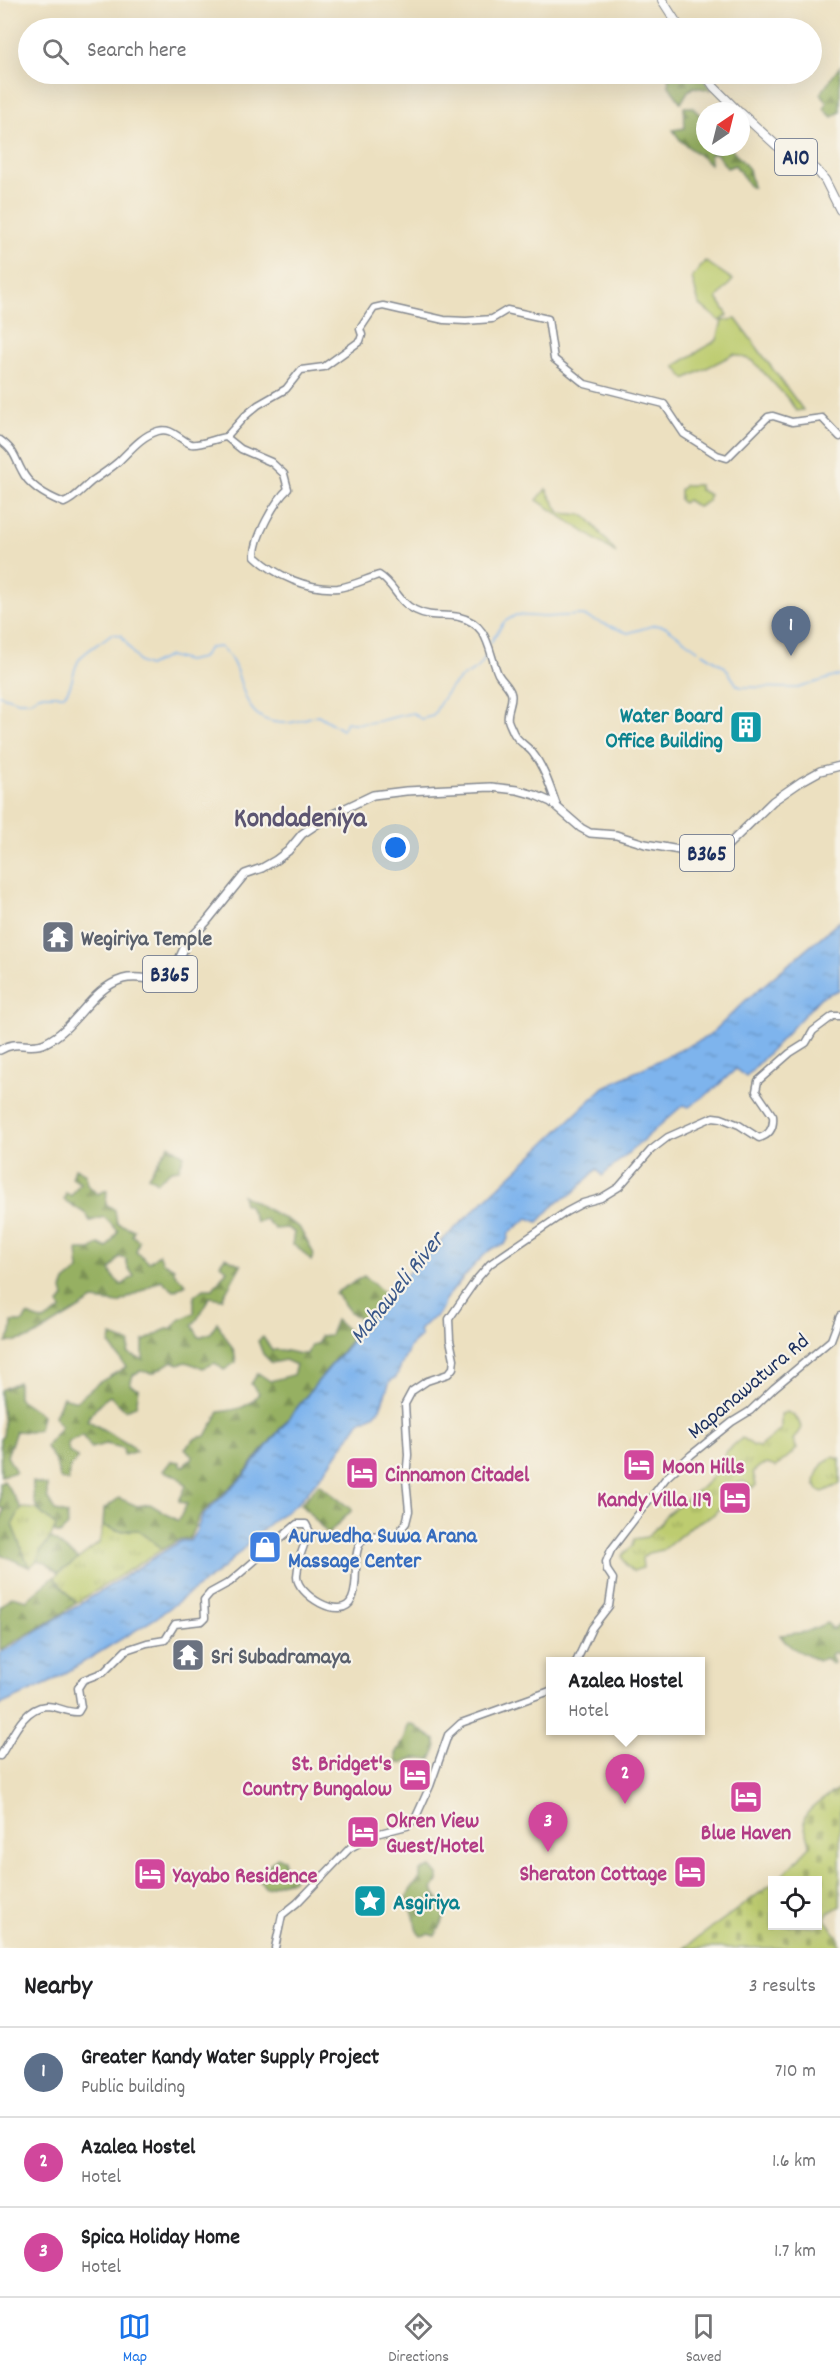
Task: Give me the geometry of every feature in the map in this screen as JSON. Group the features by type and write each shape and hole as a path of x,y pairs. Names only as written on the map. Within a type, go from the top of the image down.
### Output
{"highway":[{"path":"662,0 674,18"},
{"name":"A10","path":"712,84 730,102"},
{"name":"A10","path":"750,121 777,146 816,169 825,180 840,210"}],"main road":[{"name":"B365","path":"0,1050 18,1044 42,1044 61,1034 94,998 117,981 129,977 149,980 165,979 175,968 187,942 245,874 276,860 288,851 302,834 329,816 370,797 406,791 491,787 529,793 557,806 578,826 590,833 624,837 645,844 691,853 709,853 728,845 773,801 802,781 820,771 840,766"}],"street":[{"path":"0,440 12,449 28,481 64,503 75,498 137,443 158,431 173,432 191,444 226,437 258,405 286,389 301,370 324,367 360,341 360,329 374,308 383,306 444,320 492,319 507,310 548,319 554,359 585,384 664,404 684,434 717,455 727,458 768,417 773,416 792,422 822,418 840,437"},
{"path":"226,437 241,449 271,462 284,474 288,489 280,496 255,546 255,556 268,567 292,579 322,588 340,588 379,575 386,579 399,599 413,609 432,616 463,618 476,626 491,645 493,663 500,678 511,691 508,719 515,736 533,753 557,806"},
{"path":"0,1756 17,1727 35,1710 44,1706 58,1707 73,1713 78,1712 81,1707 78,1688 83,1680 104,1672 126,1650 165,1640 175,1624 202,1621 205,1618 204,1600 210,1593 230,1581 297,1524 306,1524 309,1532 298,1562 297,1581 300,1586 326,1607 339,1609 347,1606 352,1601 357,1581 357,1551 362,1541 370,1536 398,1533 406,1523 409,1511 406,1479 408,1455 405,1404 412,1391 427,1381 448,1374 453,1368 449,1319 476,1280 490,1264 566,1212 583,1203 601,1198 619,1187 651,1150 668,1137 713,1117 739,1125 759,1138 765,1136 772,1128 773,1116 756,1091 758,1081 790,1053 806,1043 813,1031 833,1016 840,1016"},
{"name":"Mapanawatura Rd","path":"578,1657 592,1628 610,1601 613,1580 607,1570 606,1562 611,1550 633,1520 666,1478 691,1455 732,1422 750,1411 831,1340 840,1316"},
{"path":"275,1948 282,1915 297,1903 350,1848 376,1834 406,1826 416,1819 448,1735 454,1729 461,1723 546,1692"}],"green space":[{"path":"840,66 840,112 832,117 824,109 827,102 821,93"},
{"path":"669,84 707,84 711,90 694,87 688,91 681,103"},
{"path":"684,107 692,107 696,111 696,153 681,141 673,130 685,128"},
{"path":"700,156 710,156 710,164"},
{"path":"718,156 738,156 749,169 753,187 750,187 735,165 727,168"},
{"path":"705,261 733,280 717,298 728,315 720,321 699,304 692,278"},
{"path":"736,319 803,410 796,411 789,400 753,361 734,354 685,379 675,366 717,340 722,321"},
{"path":"685,485 699,485 699,489 709,495 708,501 698,507 687,500 683,503 680,500 680,490"},
{"path":"546,489 560,513 583,515 589,519 616,553 537,500"},
{"path":"169,1145 184,1155 179,1169 171,1170 157,1182 148,1176"},
{"path":"75,1168 86,1174 87,1184 97,1194 107,1190 106,1204 115,1210 117,1223 134,1230 132,1235 139,1241 136,1252 149,1262 159,1254 163,1262 174,1268 174,1273 186,1284 174,1291 161,1280 119,1303 93,1300 31,1338 6,1343 11,1333 12,1322 23,1322 27,1315 44,1321 61,1310 59,1304 64,1297 62,1290 65,1282 79,1270 77,1250 91,1250 99,1244 107,1248 118,1231 104,1217 90,1221 86,1214 64,1200 66,1193 71,1196 80,1183 72,1178","holes":["119,1257 126,1259 128,1268 134,1276 122,1285 114,1278 110,1270"]},
{"path":"242,1195 299,1227 314,1254 311,1261 297,1246 292,1245 294,1232 287,1228 275,1229 265,1219 256,1222 248,1204 244,1204"},
{"path":"225,1257 241,1265 222,1299 210,1297 198,1319 192,1325 199,1337 211,1333 217,1322 234,1351 236,1362 224,1370 215,1363 203,1368 186,1362 179,1364 172,1361 153,1373 140,1371 133,1375 130,1385 139,1389 136,1406 125,1410 110,1396 100,1403 87,1420 136,1451 124,1455 123,1448 106,1444 91,1448 83,1435 67,1442 69,1452 78,1458 70,1467 68,1481 60,1479 56,1463 46,1447 61,1427 55,1416 63,1397 77,1401 98,1383 126,1367 109,1344 112,1336 130,1343 128,1354 143,1360 143,1341 172,1328 179,1320 194,1313 194,1296 203,1289 213,1289 227,1270 220,1264"},
{"path":"364,1276 387,1295 365,1323 350,1312 335,1293"},
{"path":"336,1320 354,1336 242,1476 200,1515 189,1539 180,1539 163,1549 138,1530 120,1531 103,1526 104,1509 119,1498 137,1506 150,1504 178,1521 187,1504 179,1501 186,1486 177,1476 163,1471 171,1461 180,1462 180,1465 185,1466 186,1462 191,1460 192,1456 185,1448 196,1438 206,1436 219,1412 242,1407 255,1398 259,1393 251,1384 258,1373 270,1381 293,1375 296,1365 285,1360 272,1363 263,1354 258,1341 263,1337 272,1350 307,1354 311,1345 318,1343 320,1336 330,1335"},
{"path":"18,1382 18,1398 42,1415 39,1429 30,1432 16,1431 7,1456 16,1472 1,1476 0,1439 3,1436 4,1424 0,1390"},
{"path":"787,1412 796,1418 801,1428 793,1440 797,1449 776,1467 767,1464 760,1466 753,1472 756,1485 753,1488 743,1481 737,1484 727,1500 713,1515 693,1525 663,1550 648,1553 642,1558 643,1568 633,1571 626,1565 622,1556 632,1546 634,1539 647,1537 665,1516 701,1488 718,1471 727,1451 742,1438 759,1447 781,1429 781,1414"},
{"path":"834,1457 840,1458 840,1484 823,1492 816,1486 816,1476 825,1462"},
{"path":"4,1481 21,1508 12,1525 29,1567 0,1554 0,1527 4,1509 0,1507 0,1483"},
{"path":"33,1482 47,1485 47,1497 55,1511 67,1514 68,1526 60,1534 54,1532 56,1526 37,1507"},
{"path":"319,1484 352,1510 328,1534 301,1504"},
{"path":"21,1508 36,1509 56,1526 37,1561 29,1567 12,1525"},
{"path":"103,1526 120,1531 138,1530 163,1549 76,1603 54,1577 99,1543"},
{"path":"51,1538 78,1559 58,1573 46,1563 37,1561 41,1550"},
{"path":"54,1577 76,1603 56,1618 0,1650 0,1607 12,1596 27,1600"},
{"path":"827,1623 833,1629 840,1623 840,1655 835,1652 831,1655 834,1663 831,1664 826,1658 818,1661 798,1651 788,1645 780,1635 806,1632"},
{"path":"408,1724 412,1724 435,1740 437,1746 431,1760 414,1758 402,1764 397,1762 396,1754 405,1738"},
{"path":"840,1789 840,1906 828,1913 825,1919 838,1937 839,1948 684,1948 768,1887 768,1930 822,1930 822,1876 782,1876 810,1846 804,1822 808,1812"},
{"path":"277,1857 284,1859 284,1869 294,1878 292,1881 266,1888 258,1880 260,1873"},
{"path":"431,1867 438,1875 438,1881 433,1889 444,1907 445,1914 435,1936 428,1934 421,1936 408,1905 408,1897 410,1890 420,1879 420,1871"}],"water":[{"path":"840,921 839,990 821,997 746,1077 736,1069 713,1090 689,1107 683,1105 602,1176 597,1169 572,1194 558,1201 538,1222 528,1218 509,1233 504,1245 490,1250 444,1301 437,1315 419,1331 421,1336 410,1346 396,1377 390,1381 380,1408 374,1415 359,1422 326,1470 298,1503 273,1520 221,1570 156,1618 49,1683 0,1705 0,1653 181,1541 190,1541 202,1516 243,1477 320,1379 409,1272 604,1087 709,1036 745,1001"}],"waterway":[{"path":"491,642 504,622 516,615 545,617 581,615 628,633 655,625 666,627 698,650"},
{"path":"0,695 18,701 30,701 39,695 64,695 70,687 81,657 111,634 121,635 139,662 148,666 169,656 187,661 202,658 209,648 220,647 229,656 249,705 257,714 269,721 286,723 318,715 342,730 346,722 371,722 413,713 421,719 433,716 449,690 461,678 478,667 488,649"},
{"path":"703,653 725,667 737,685 741,687 798,688 840,675"}],"place":[{"name":"Greater Kandy Water Supply Project","path":"791,656"},
{"name":"Water Board Office Building","path":"746,727"},
{"name":"Wegiriya Temple","path":"58,937"},
{"name":"Moon Hills","path":"639,1465"},
{"name":"Cinnamon Citadel","path":"362,1473"},
{"name":"Kandy Villa 119","path":"735,1498"},
{"name":"Aurwedha Suwa Arana Massage Center","path":"265,1547"},
{"name":"Sri Subadramaya","path":"188,1655"},
{"name":"St. Bridget's Country Bungalow","path":"415,1775"},
{"name":"Blue Haven","path":"746,1797"},
{"name":"Azalea Hostel","path":"625,1804"},
{"name":"Okren View Guest/Hotel","path":"363,1832"},
{"name":"Spica Holiday Home","path":"548,1852"},
{"name":"Sheraton Cottage","path":"690,1872"},
{"name":"Yayabo Residence","path":"150,1874"},
{"name":"Asgiriya","path":"370,1901"}],"district":[{"name":"Kondadeniya","path":"300,816"}],"water label":[{"name":"Mahaweli River","path":"396,1287"}]}
